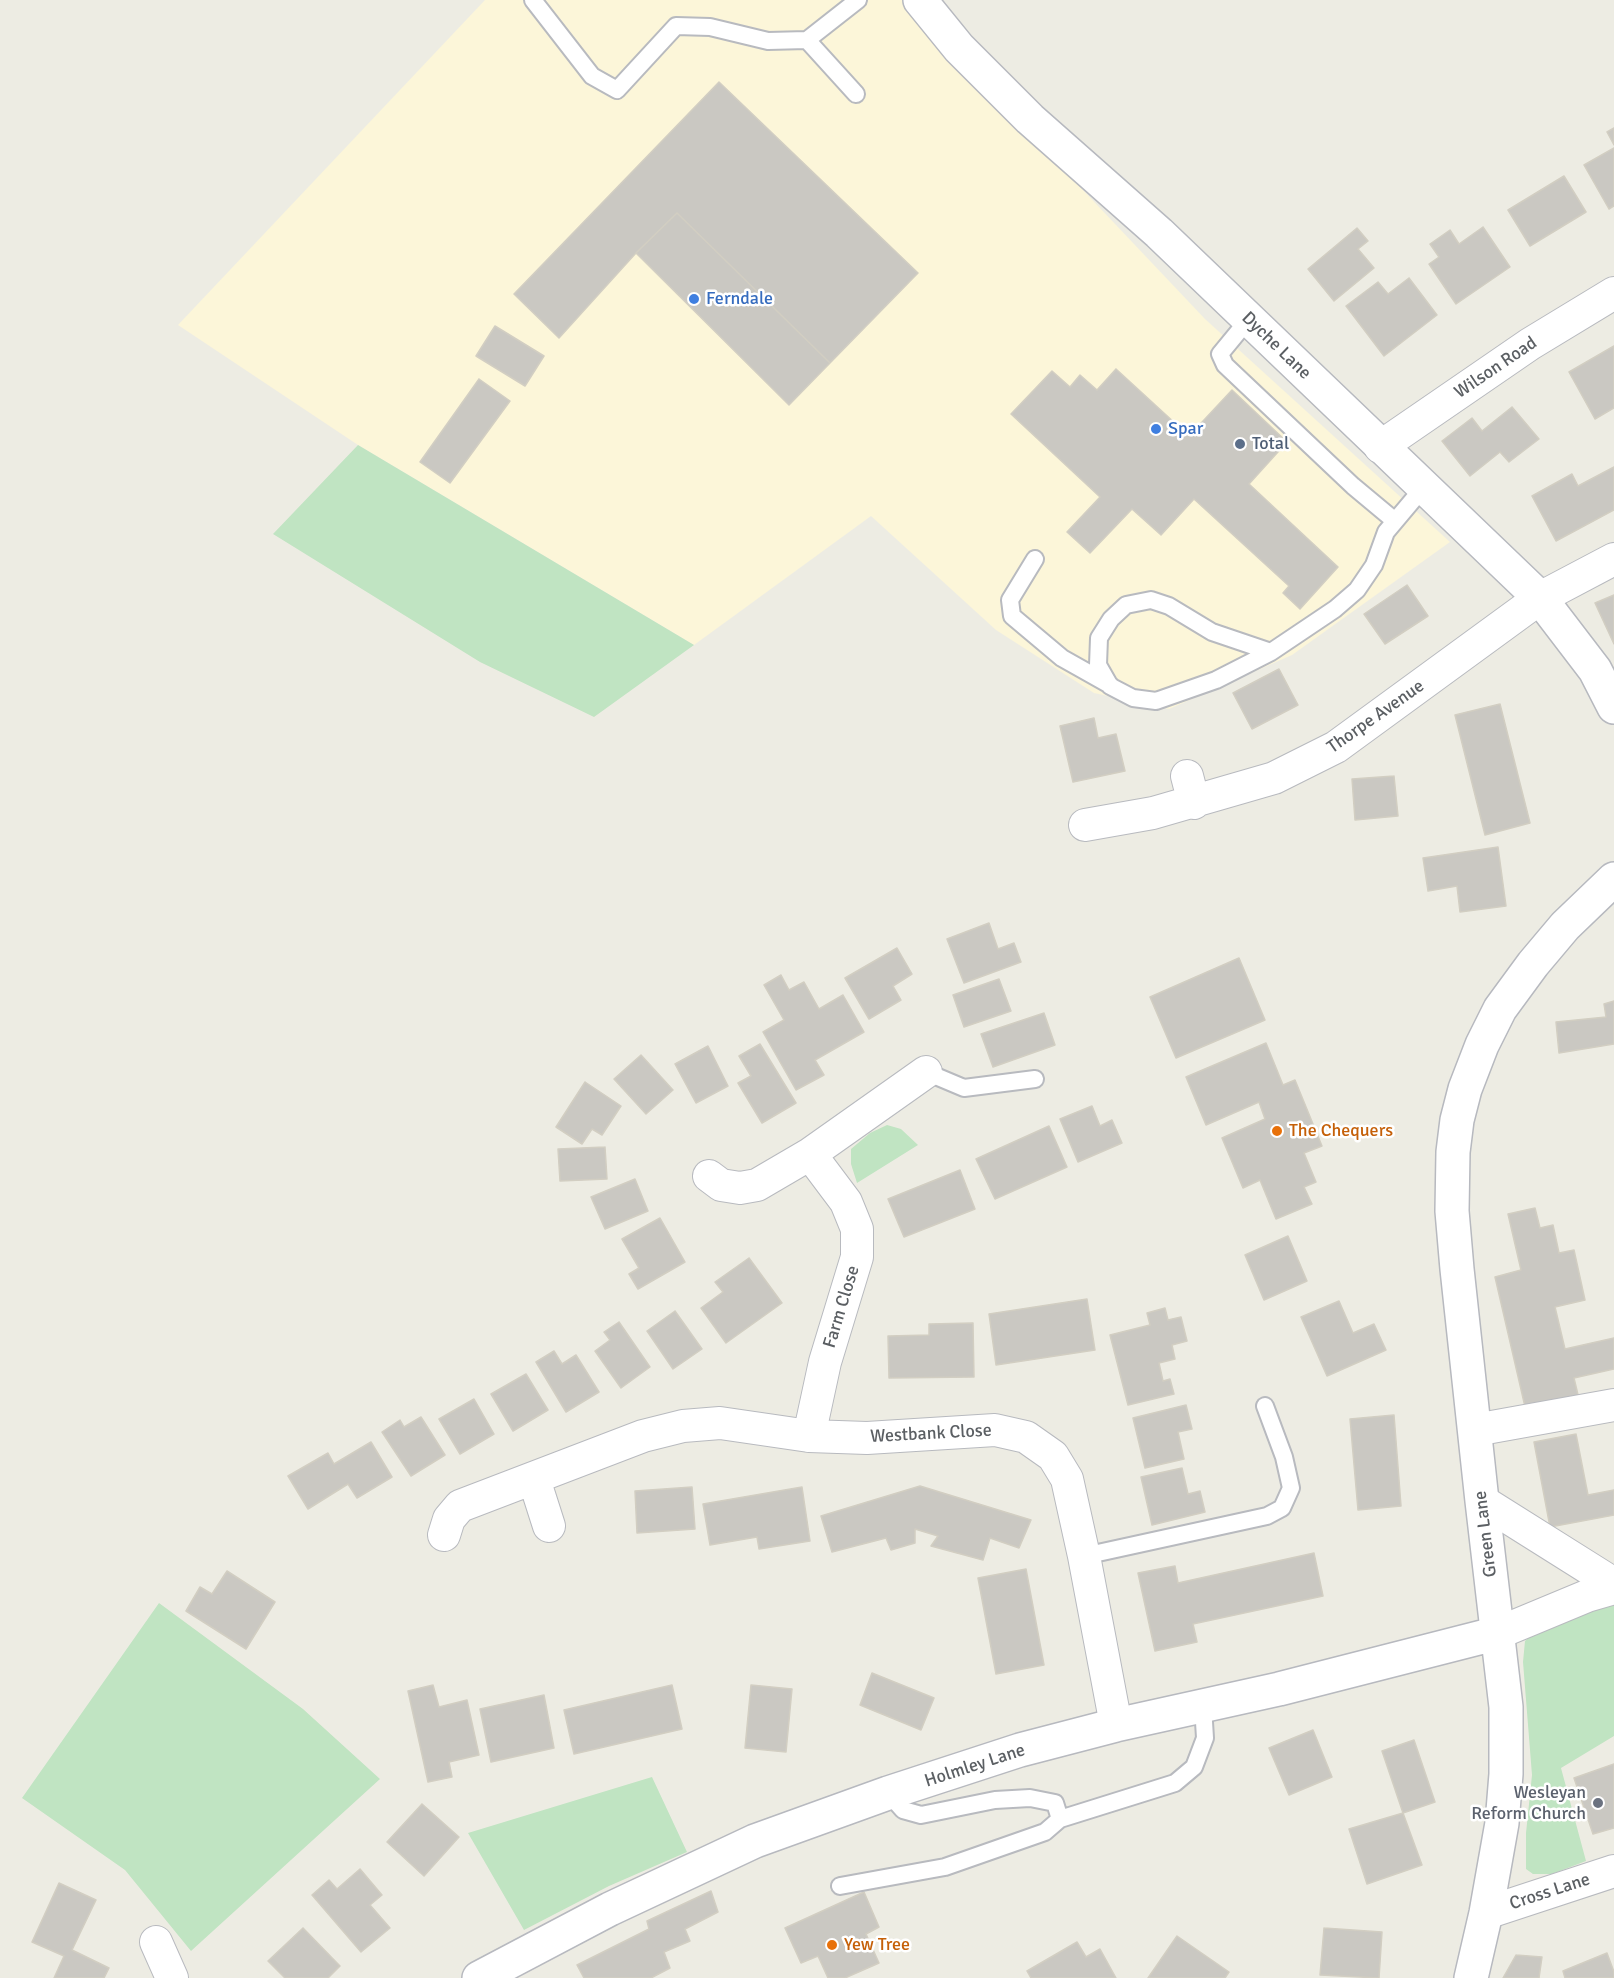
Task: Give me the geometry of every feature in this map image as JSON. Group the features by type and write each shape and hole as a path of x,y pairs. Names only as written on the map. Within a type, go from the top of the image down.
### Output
{"main road":[{"name":"Dyche Lane","path":"920,0 959,48 1029,119 1159,233 1540,598 1595,670 1614,707"},
{"name":"Green Lane","path":"1471,1978 1486,1913 1502,1823 1506,1774 1506,1707 1452,1211 1453,1152 1457,1120 1465,1089 1482,1045 1500,1009 1565,926 1614,879"},
{"name":"Holmley Lane","path":"479,1978 609,1909 755,1841 888,1793 1020,1750 1116,1725 1279,1689 1498,1633"}],"street":[{"name":"Wilson Road","path":"1380,447 1530,344 1614,292"},
{"name":"Thorpe Avenue","path":"1085,825 1153,813 1190,789 1274,778 1336,747 1540,598 1614,559"},
{"path":"709,1176 721,1185 740,1188 757,1185 810,1154 926,1072"},
{"name":"Farm Close","path":"809,1436 825,1362 857,1257 857,1229 846,1203 810,1154"},
{"path":"1475,1430 1614,1405"},
{"name":"Westbank Close","path":"444,1535 449,1519 460,1506 643,1436 683,1426 720,1423 809,1436 867,1438 995,1430 1026,1437 1053,1456 1067,1479 1116,1725"},
{"path":"534,1479 549,1526"},
{"path":"1482,1501 1614,1586"},
{"path":"1498,1633 1614,1586"},
{"name":"Cross Lane","path":"1486,1913 1614,1871"},
{"path":"156,1942 172,1978"}],"lane":[{"path":"533,0 592,76 617,90 676,26 710,27 768,41 807,40 858,0"},
{"path":"807,40 856,94"},
{"path":"1248,320 1220,354 1225,365 1353,486 1395,521"},
{"path":"1035,560 1010,600 1012,616 1062,658 1133,698 1156,701 1216,681 1271,652 1335,609 1357,590 1374,565 1386,532 1423,488"},
{"path":"1110,686 1098,664 1099,638 1111,619 1126,605 1134,603 1151,600 1169,606 1212,632 1271,652"},
{"path":"926,1072 964,1088 1035,1079"},
{"path":"1084,1556 1268,1516 1282,1508 1291,1488 1284,1456 1265,1406"},
{"path":"840,1886 945,1867 1045,1832 1060,1819 1175,1783 1194,1767 1205,1738 1203,1706"},
{"path":"888,1793 903,1810 921,1815 995,1800 1030,1798 1055,1803 1060,1819"}],"shaded area":[{"path":"485,0 903,0 1205,319 1450,542 1292,655 1169,709 1094,693 996,630 871,516 694,645 358,445 178,325"}],"green space":[{"path":"358,445 694,645 594,717 480,662 273,534"},
{"path":"887,1125 901,1129 918,1145 857,1183 851,1164 851,1149 870,1133"},
{"path":"159,1603 303,1709 380,1779 191,1951 125,1870 22,1798"},
{"path":"1614,1604 1614,1736 1561,1768 1586,1861 1552,1874 1533,1874 1526,1869 1526,1833 1532,1775 1523,1662 1525,1641 1537,1629"},
{"path":"652,1777 687,1852 609,1886 524,1930 468,1833"}],"building":[{"path":"719,82 918,273 830,363 677,213 636,253 559,338 514,294"},
{"path":"1614,128 1614,145 1607,132"},
{"path":"1614,148 1614,206 1609,209 1584,165"},
{"path":"1564,176 1586,212 1530,246 1508,210"},
{"path":"677,213 830,363 789,405 636,253"},
{"path":"1483,227 1510,267 1456,304 1429,264 1439,257 1430,244 1450,230 1459,244"},
{"path":"1357,228 1368,241 1358,249 1374,268 1334,301 1308,269"},
{"path":"1409,278 1437,315 1384,356 1346,306 1378,282 1388,294"},
{"path":"495,326 544,356 525,386 476,356"},
{"path":"1614,346 1614,408 1595,419 1569,372"},
{"path":"1116,369 1189,436 1232,390 1287,442 1249,484 1338,567 1300,609 1283,593 1289,586 1194,499 1161,535 1132,509 1090,553 1067,532 1100,497 1011,414 1052,371 1070,387 1080,375 1097,390"},
{"path":"479,379 510,401 450,483 420,462"},
{"path":"1512,407 1539,439 1509,462 1500,452 1470,476 1442,441 1472,418 1482,431"},
{"path":"1614,467 1614,510 1556,541 1532,496 1572,474 1578,486"},
{"path":"1407,585 1428,616 1385,644 1364,614"},
{"path":"1614,595 1614,644 1595,603"},
{"path":"1279,669 1298,705 1252,729 1233,693"},
{"path":"1500,704 1530,823 1485,835 1455,715"},
{"path":"1094,718 1098,738 1116,734 1125,771 1073,782 1060,726"},
{"path":"1394,776 1398,816 1355,820 1352,779"},
{"path":"1498,847 1506,906 1460,912 1457,886 1428,891 1423,858"},
{"path":"989,923 998,949 1014,943 1021,962 964,983 947,939"},
{"path":"897,948 912,974 893,986 901,1000 869,1019 845,978"},
{"path":"1239,958 1265,1020 1176,1058 1150,997"},
{"path":"781,975 789,990 804,982 819,1009 843,995 864,1032 815,1060 824,1075 796,1090 763,1032 784,1020 764,985"},
{"path":"999,979 1011,1011 964,1027 953,995"},
{"path":"1614,1001 1614,1044 1559,1053 1556,1022 1606,1017 1604,1004"},
{"path":"1044,1013 1055,1045 993,1067 981,1034"},
{"name":"The Chequers","path":"1266,1043 1283,1085 1295,1080 1322,1146 1304,1153 1316,1182 1304,1187 1312,1204 1276,1219 1260,1180 1243,1188 1222,1138 1265,1119 1259,1102 1206,1125 1186,1077"},
{"path":"760,1044 796,1103 762,1123 738,1083 751,1076 739,1056"},
{"path":"708,1046 728,1086 696,1103 675,1064"},
{"path":"641,1055 673,1090 646,1114 614,1079"},
{"path":"585,1082 621,1106 602,1135 592,1129 582,1144 556,1127"},
{"path":"1092,1106 1100,1126 1112,1120 1122,1143 1078,1162 1060,1119"},
{"path":"1049,1126 1067,1167 995,1199 976,1159"},
{"path":"605,1147 607,1179 560,1181 558,1149"},
{"path":"960,1170 975,1209 904,1237 888,1199"},
{"path":"635,1179 648,1211 605,1229 591,1197"},
{"path":"1535,1208 1540,1228 1553,1225 1559,1253 1574,1250 1585,1300 1555,1307 1565,1349 1614,1338 1614,1369 1574,1378 1579,1399 1526,1411 1495,1277 1521,1270 1508,1214"},
{"path":"660,1218 685,1262 638,1289 629,1274 639,1268 622,1239"},
{"path":"1288,1236 1307,1281 1264,1300 1245,1255"},
{"path":"749,1258 782,1303 726,1343 701,1308 723,1292 715,1282"},
{"path":"1087,1299 1095,1350 996,1365 989,1314"},
{"path":"1339,1301 1353,1333 1374,1324 1386,1350 1327,1376 1301,1317"},
{"path":"1165,1308 1168,1320 1181,1317 1187,1341 1172,1345 1175,1359 1159,1363 1163,1381 1170,1379 1174,1394 1128,1405 1110,1335 1150,1325 1147,1313"},
{"path":"675,1311 702,1349 673,1369 647,1331"},
{"path":"619,1322 650,1367 621,1388 595,1351 610,1340 604,1332"},
{"path":"973,1323 974,1377 889,1378 888,1336 929,1335 929,1324"},
{"path":"554,1351 562,1364 576,1355 599,1392 566,1412 536,1362"},
{"path":"526,1374 548,1410 513,1431 491,1394"},
{"path":"474,1399 494,1434 460,1454 439,1419"},
{"path":"1186,1405 1192,1429 1178,1432 1184,1459 1145,1468 1133,1418"},
{"path":"1394,1415 1401,1506 1358,1510 1350,1419"},
{"path":"421,1417 445,1455 411,1476 382,1432 400,1420 404,1427"},
{"path":"1576,1434 1588,1495 1614,1490 1614,1515 1550,1527 1534,1442"},
{"path":"371,1442 392,1477 357,1498 348,1484 308,1509 288,1476 328,1453 334,1464"},
{"path":"1182,1468 1188,1494 1200,1491 1205,1512 1152,1525 1141,1477"},
{"path":"920,1486 1031,1520 1019,1548 990,1538 983,1560 931,1546 938,1536 915,1529 915,1543 891,1550 886,1538 832,1552 821,1516"},
{"path":"692,1487 695,1529 637,1533 635,1491"},
{"path":"802,1487 810,1541 759,1549 757,1537 710,1545 703,1504"},
{"path":"1314,1553 1323,1596 1193,1624 1197,1642 1155,1651 1138,1573 1175,1566 1178,1583"},
{"path":"1026,1569 1044,1665 996,1674 978,1578"},
{"path":"227,1571 275,1602 246,1649 186,1611 200,1587 212,1594"},
{"path":"872,1673 934,1698 921,1730 860,1705"},
{"path":"433,1685 439,1707 467,1700 479,1755 449,1762 452,1777 428,1782 408,1691"},
{"path":"672,1685 682,1729 574,1754 564,1710"},
{"path":"751,1685 792,1689 786,1752 745,1748"},
{"path":"544,1695 554,1748 491,1762 480,1709"},
{"path":"1313,1730 1332,1777 1289,1795 1269,1748"},
{"path":"1414,1740 1435,1802 1403,1813 1382,1751"},
{"name":"Wesleyan Reform Church","path":"1614,1764 1614,1828 1593,1834 1574,1778"},
{"path":"422,1804 459,1837 424,1876 387,1842"},
{"path":"1403,1813 1422,1865 1367,1884 1349,1829"},
{"path":"360,1869 382,1895 370,1905 390,1928 361,1952 312,1895 329,1880 337,1889"},
{"path":"59,1883 96,1900 72,1950 109,1968 104,1978 54,1978 64,1956 32,1942"},
{"path":"711,1891 718,1912 685,1929 690,1941 664,1952 670,1968 651,1978 584,1978 577,1965 649,1929 647,1921"},
{"name":"Yew Tree","path":"864,1892 879,1927 866,1934 879,1963 845,1978 828,1978 818,1956 801,1963 785,1928"},
{"path":"303,1928 340,1966 328,1978 285,1978 268,1961"},
{"path":"1324,1928 1382,1932 1379,1978 1320,1975"},
{"path":"1177,1936 1229,1972 1225,1978 1148,1978"},
{"path":"1077,1942 1086,1957 1100,1949 1116,1978 1031,1978 1027,1971"},
{"path":"1607,1953 1614,1978 1565,1978 1563,1971"},
{"path":"1516,1955 1542,1957 1539,1978 1503,1978"}],"place":[{"name":"Ferndale","path":"694,299"},
{"name":"Spar","path":"1156,429"},
{"name":"Total","path":"1240,444"},
{"name":"The Chequers","path":"1277,1131"},
{"name":"Wesleyan Reform Church","path":"1598,1803"},
{"name":"Yew Tree","path":"832,1945"}]}
